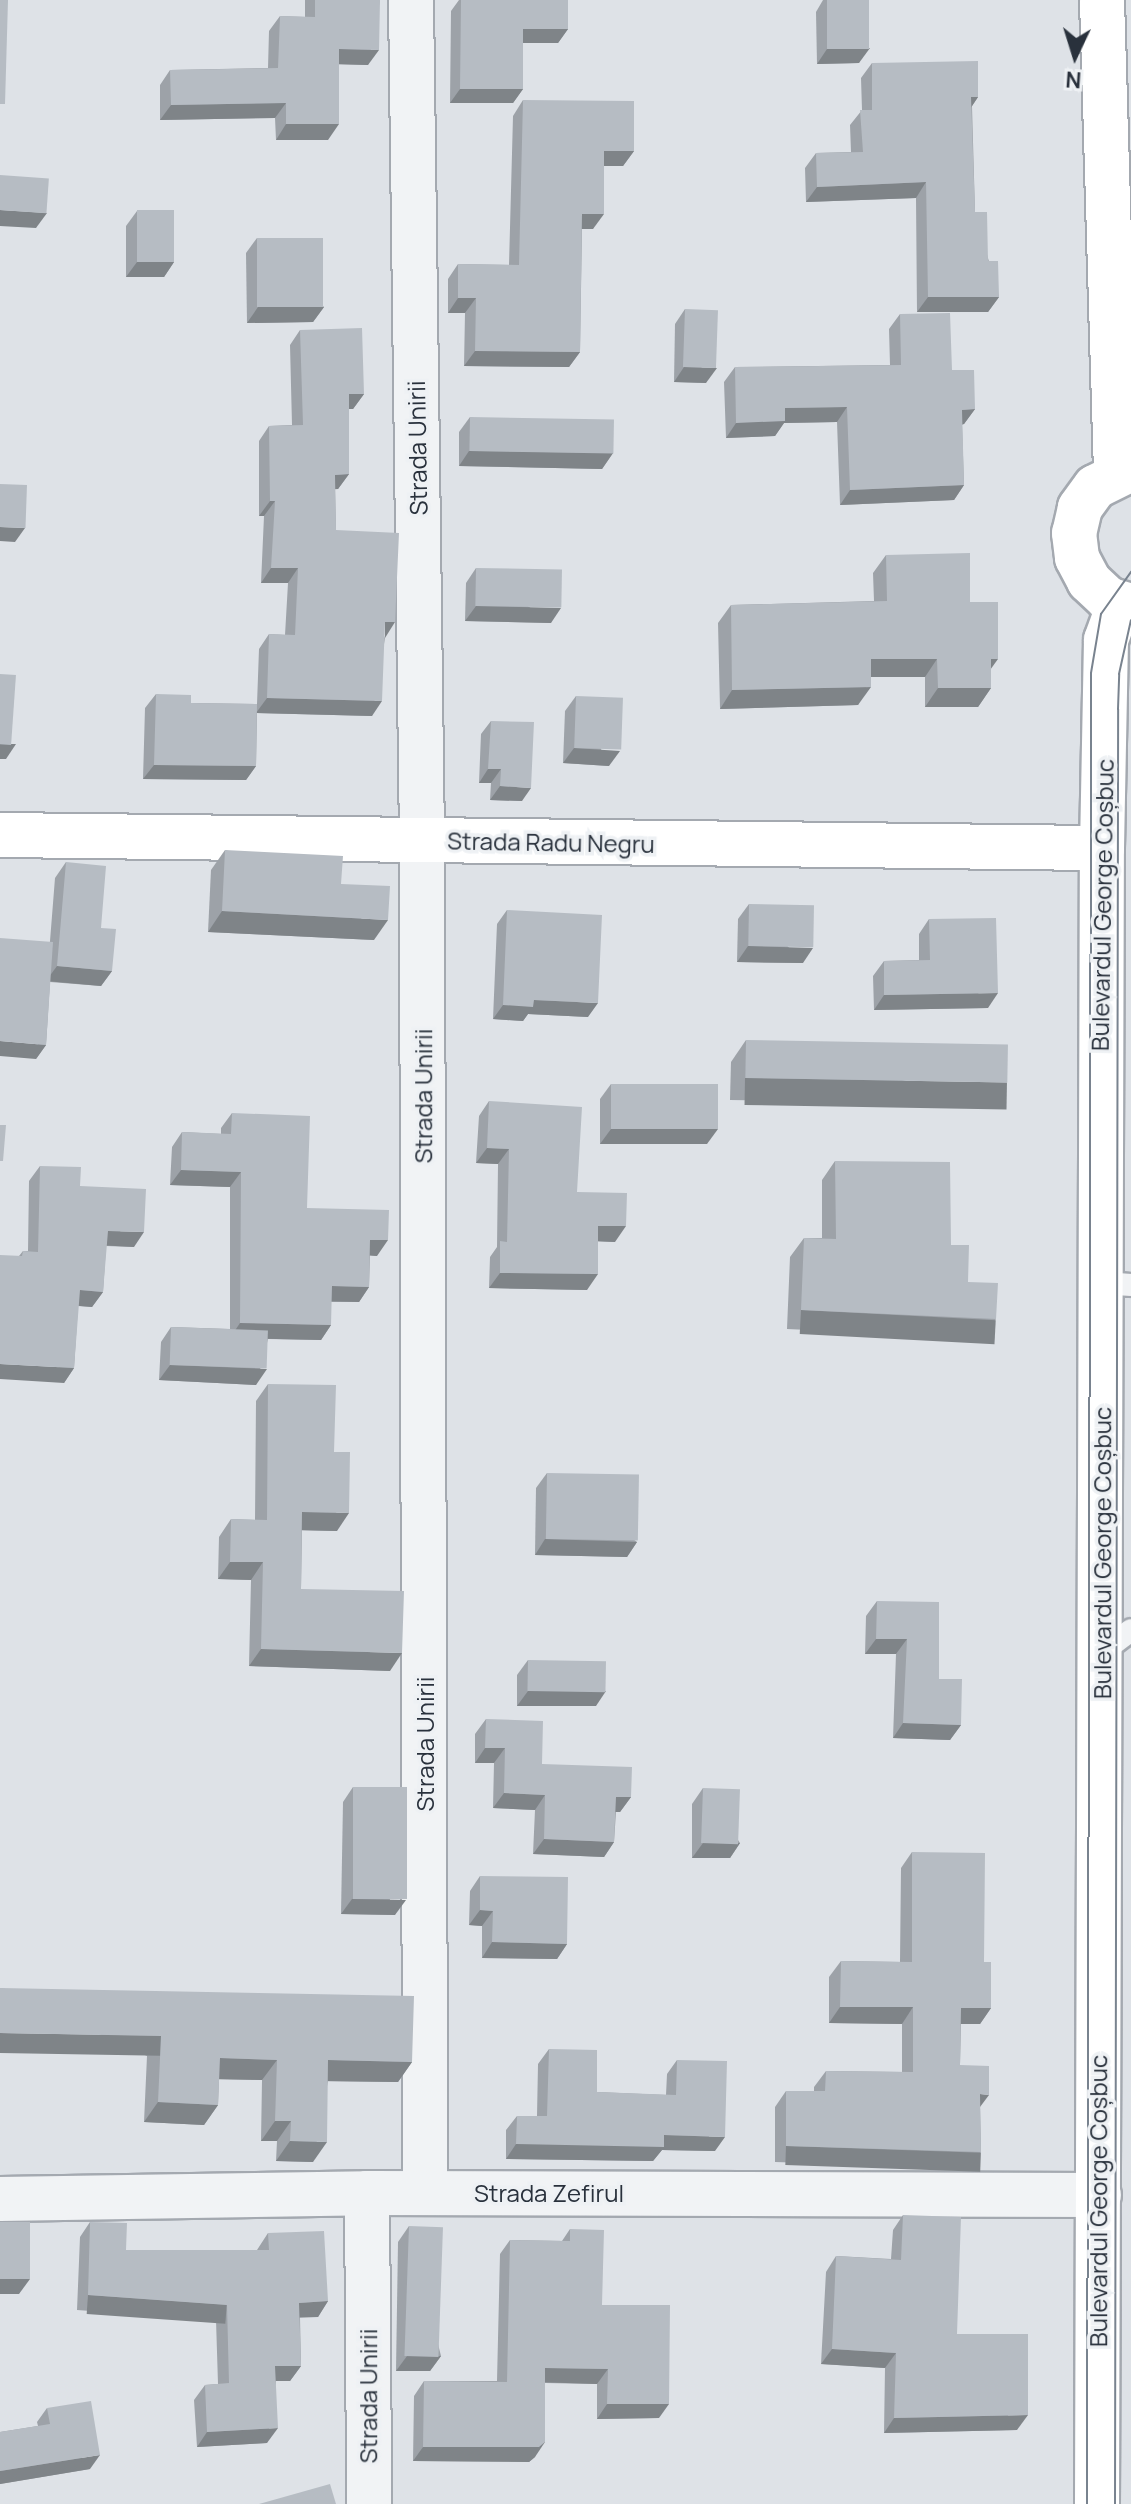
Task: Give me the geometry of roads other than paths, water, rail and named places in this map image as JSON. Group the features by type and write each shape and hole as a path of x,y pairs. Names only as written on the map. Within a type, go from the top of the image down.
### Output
{"main road":[{"path":"1102,0 1124,471 1095,487 1080,508 1074,533 1077,558 1089,581 1125,605"},
{"name":"Bulevardul George Coșbuc","path":"1097,2504 1099,2195 1116,1641 1116,1158 1102,848 1106,640 1125,605"},
{"name":"Strada Radu Negru","path":"0,835 1102,848"}],"street":[{"name":"Strada Unirii","path":"411,0 422,840 425,2193"},
{"name":"Strada Unirii","path":"367,2193 369,2504"},
{"name":"Strada Zefirul","path":"0,2199 367,2193 1099,2195"}],"tram line":[{"path":"1087,2504 1091,673 1101,614 1131,572"},
{"path":"1115,2504 1118,709 1119,674 1131,620"}]}
